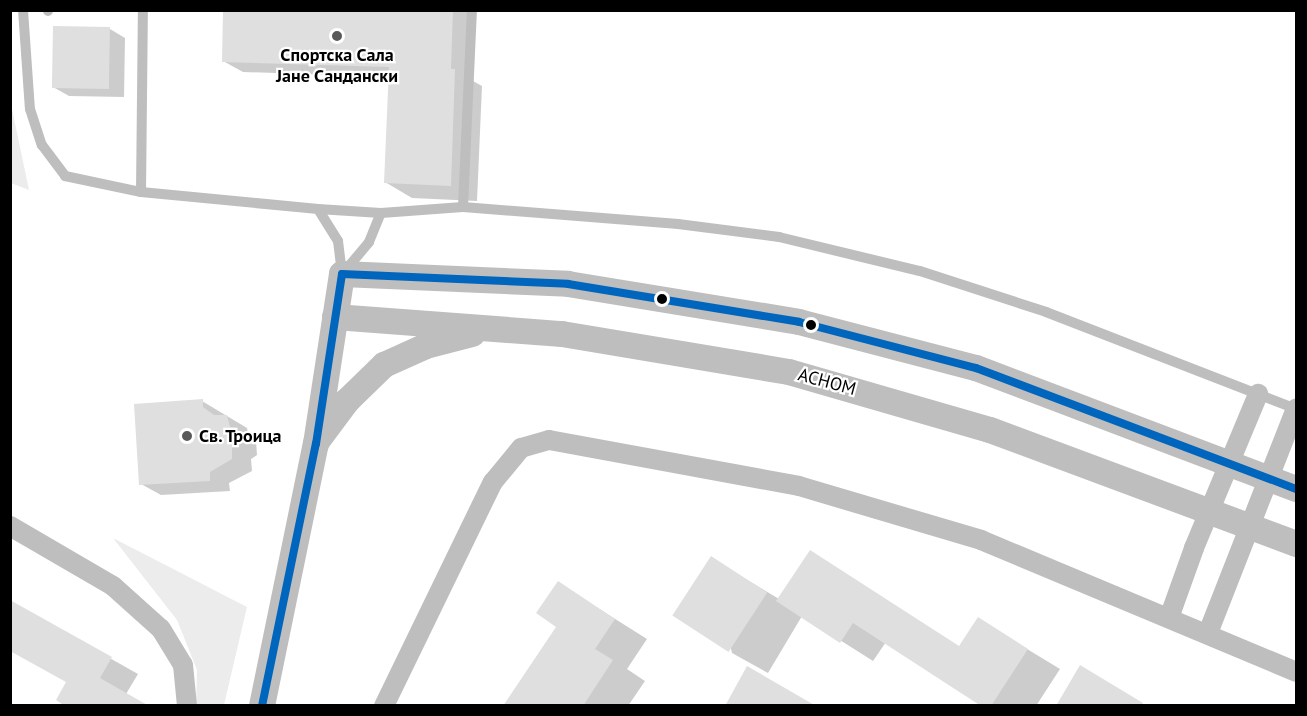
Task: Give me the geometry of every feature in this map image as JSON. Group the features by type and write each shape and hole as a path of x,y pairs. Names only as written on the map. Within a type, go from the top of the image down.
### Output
{"street":[{"path":"262,705 316,444 342,274 568,284 799,322 976,368 1296,489"},
{"name":"АСНОМ","path":"335,317 517,329 714,357 850,388 1010,437 1296,544"},
{"path":"316,444 347,401 384,365 449,338 517,329"},
{"path":"1169,618 1228,462 1258,394"},
{"path":"1208,633 1267,477 1296,409"},
{"path":"384,705 493,482 521,448 541,441 799,486 981,540 1208,633 1296,672"},
{"path":"10,526 113,586 161,629 183,665 188,705"}],"lane":[{"path":"23,10 30,109 42,145 65,176 141,192 318,210 381,213 463,207 678,224 779,237 858,255 1046,312 1296,409"},
{"path":"141,192 143,10"},
{"path":"463,207 472,10"},
{"path":"318,210 338,241 342,274"},
{"path":"342,274 369,242 381,213"}],"shaded area":[{"path":"11,92 12,109 29,190 11,183"},
{"path":"113,538 247,607 224,705 196,705 197,670 177,620"}],"building":[{"name":"Спортска Сала Јане Сандански","path":"223,10 453,10 451,69 455,69 451,186 384,183 389,67 222,62"},
{"path":"53,26 110,27 109,89 52,88"},
{"name":"Св. Троица","path":"203,399 203,407 214,415 227,415 230,427 236,428 238,444 232,447 232,459 210,472 210,481 139,485 134,404"},
{"path":"810,550 959,646 978,617 1028,649 991,706 981,706 853,623 840,643 776,601"},
{"path":"711,556 767,592 729,652 672,616"},
{"path":"558,581 615,619 595,649 613,660 583,706 503,706 556,627 536,613"},
{"path":"10,600 112,657 100,678 149,706 65,706 56,700 66,682 10,651"},
{"path":"1080,665 1143,703 1141,706 1056,706"},
{"path":"747,666 816,706 725,706"}],"transit line":[{"path":"262,706 316,444 342,274 568,284 799,322 976,368 1296,489"}],"place":[{"name":"Спортска Сала Јане Сандански","path":"337,36"},
{"name":"Св. Троица","path":"187,436"}]}
